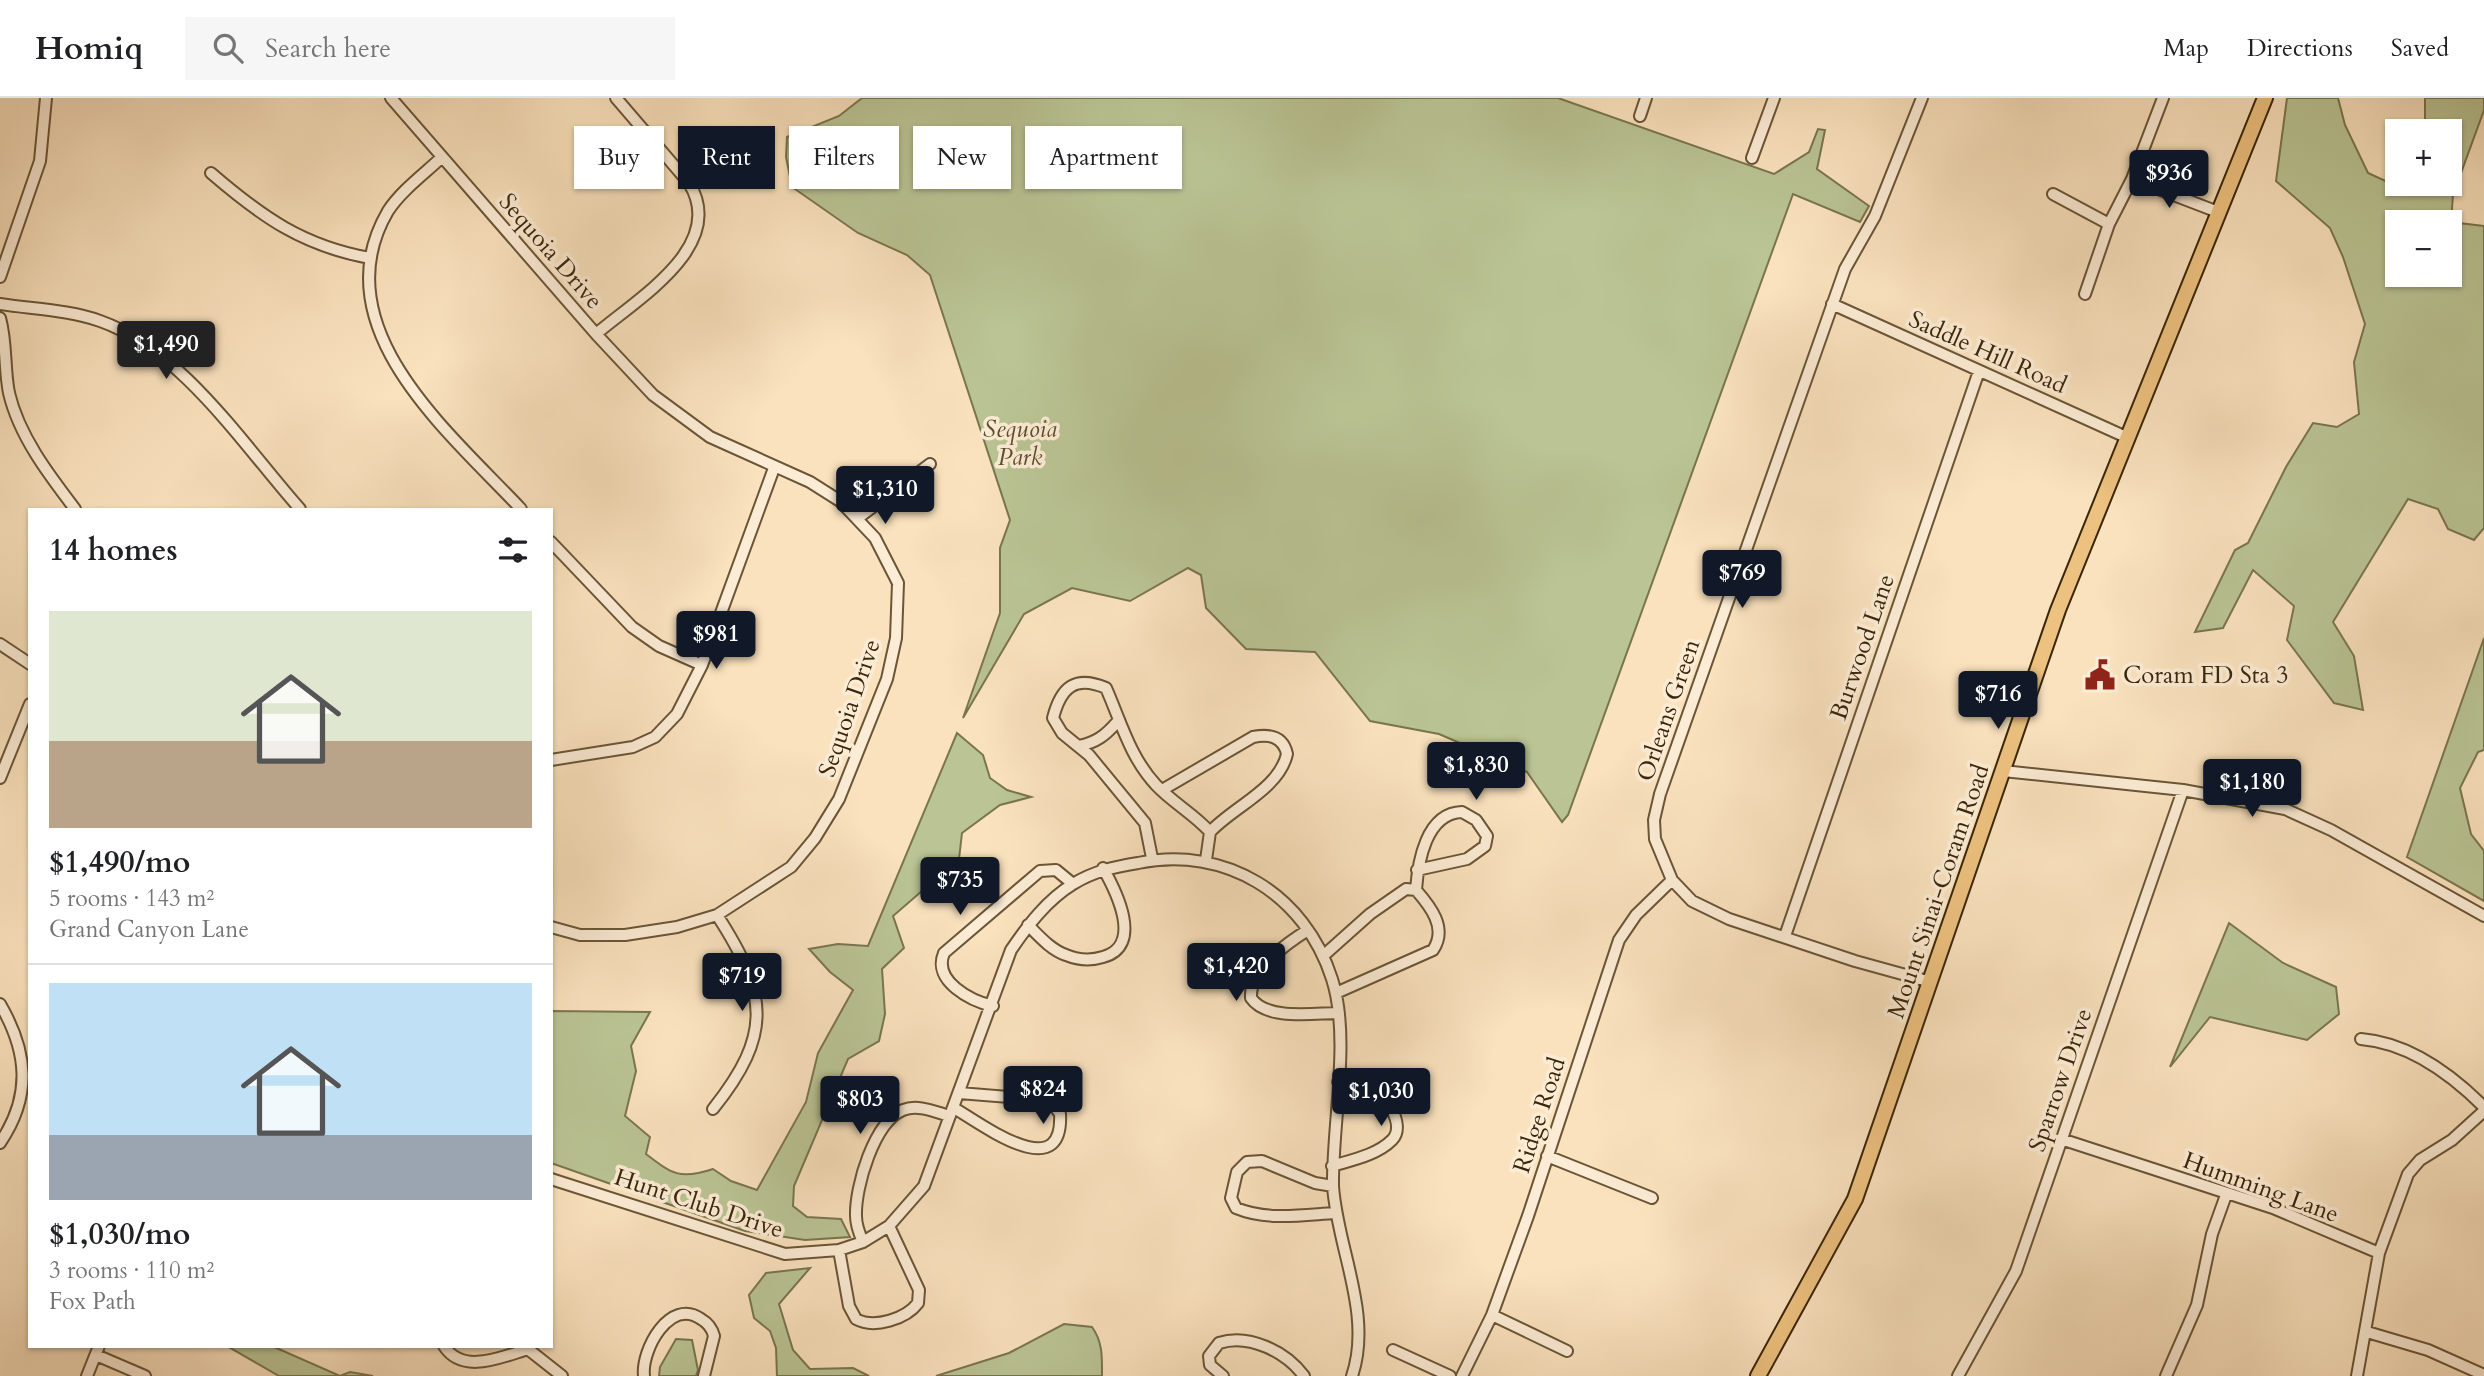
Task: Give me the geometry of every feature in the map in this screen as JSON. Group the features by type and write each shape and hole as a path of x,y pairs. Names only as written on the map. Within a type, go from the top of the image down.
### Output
{"main road":[{"name":"Mount Sinai-Coram Road","path":"1758,1376 1855,1199 2058,610 2265,98"}],"street":[{"path":"0,277 40,162 46,98"},
{"name":"Sequoia Drive","path":"391,98 596,334 653,395 684,420 774,468 827,492 858,518 889,560 898,583 896,638 887,679 839,799 815,838 791,867 717,915 677,927 625,935 580,935 553,928"},
{"path":"596,334 678,263 692,243 699,221 695,194 689,183 616,98"},
{"path":"1640,116 1646,98"},
{"path":"1752,158 1774,98"},
{"name":"Orleans Green","path":"1922,98 1875,216 1845,269 1832,304 1660,794 1654,820 1655,839 1672,880 1692,901 1854,961 1931,982"},
{"path":"2085,294 2109,224 2132,179 2163,98"},
{"path":"441,158 390,208 370,258 372,306 377,329 397,369 520,508"},
{"path":"211,173 244,202 303,239 330,250 370,258"},
{"path":"2132,179 2218,212"},
{"path":"2053,194 2109,224"},
{"path":"0,304 98,320 142,340 183,375 299,508"},
{"name":"Saddle Hill Road","path":"1832,304 2126,437"},
{"path":"0,318 5,338 9,393 49,475 74,508"},
{"name":"Burwood Lane","path":"1785,936 1979,371"},
{"path":"858,518 930,464"},
{"path":"553,760 633,747 655,737 677,713 702,665 774,468"},
{"path":"553,544 632,627 659,646 702,665"},
{"path":"0,643 28,663"},
{"path":"1152,859 1145,823 1078,746 1062,733 1053,718 1059,697 1072,685 1084,682 1105,688 1128,743 1162,790 1210,832"},
{"path":"0,778 28,709"},
{"path":"1078,746 1090,744 1102,737 1118,721"},
{"path":"1162,790 1253,737 1269,734 1279,740 1287,754 1281,772 1225,816 1210,832 1206,860"},
{"path":"2003,771 2183,790 2285,809 2301,815 2484,916"},
{"name":"Sparrow Drive","path":"1958,1376 2015,1271 2183,790"},
{"path":"1336,993 1433,950 1438,936 1436,919 1416,890 1417,870 1420,855 1434,830 1457,812 1476,820 1487,836 1485,846 1467,859 1417,870"},
{"name":"Hunt Club Drive","path":"553,1180 785,1254 839,1250 863,1242 889,1226 924,1186 993,1006 1011,950 1028,925 1073,884 1103,868 1152,859 1206,860 1249,875 1274,892 1308,930 1323,956 1336,993 1339,1013 1338,1082 1332,1166 1335,1213 1357,1311 1356,1365 1352,1376"},
{"path":"1028,925 1053,949 1065,956 1094,960 1114,951 1122,938 1124,917 1117,892 1103,868"},
{"path":"993,1006 974,1002 949,982 942,967 944,953 1041,871 1055,870 1073,884"},
{"name":"Ridge Road","path":"1462,1376 1492,1315 1619,940 1636,915 1672,880"},
{"path":"1323,956 1395,895 1406,889 1416,890"},
{"path":"713,1109 737,1079 751,1054 758,1008 748,970 717,915"},
{"path":"1308,930 1292,939 1259,974 1251,987 1251,998 1262,1008 1276,1012 1339,1013"},
{"path":"0,1004 21,1046 23,1074 19,1108 0,1143"},
{"path":"2357,1376 2379,1253 2390,1230 2402,1186 2420,1160 2452,1140 2484,1109 2455,1079 2433,1066 2388,1041 2361,1039"},
{"path":"1332,1166 1377,1150 1392,1140 1397,1127 1386,1101 1374,1087 1356,1081 1338,1082"},
{"path":"863,1242 857,1227 856,1204 868,1158 880,1130 905,1109 952,1112 1027,1149 1036,1150 1049,1146 1059,1129 1060,1114 1047,1101 959,1093"},
{"name":"Humming Lane","path":"2061,1139 2225,1195 2273,1208 2379,1253"},
{"path":"1547,1156 1652,1198"},
{"path":"1333,1186 1253,1161 1237,1171 1231,1198 1236,1208 1270,1215 1335,1213"},
{"path":"2166,1376 2197,1305 2212,1234 2225,1195"},
{"path":"839,1250 849,1306 856,1319 871,1324 906,1313 918,1303 919,1290 889,1226"},
{"path":"644,1376 645,1364 662,1326 674,1315 688,1313 703,1320 715,1336 704,1376"},
{"path":"1492,1315 1567,1351"},
{"path":"2367,1332 2428,1350 2484,1375"},
{"path":"1223,1376 1210,1365 1209,1356 1219,1343 1234,1340 1285,1355 1304,1376"},
{"path":"446,1348 455,1358 468,1363 522,1348"},
{"path":"527,1348 562,1376"},
{"path":"87,1376 98,1350 145,1376"},
{"path":"1393,1350 1450,1376"}],"green space":[{"name":"Sequoia Park","path":"862,98 1558,98 1774,174 1809,152 1818,129 1825,130 1817,169 1869,206 1860,222 1793,194 1568,815 1562,822 1527,772 1439,734 1370,721 1315,652 1246,649 1206,608 1201,575 1188,568 1130,601 1072,588 1024,614 963,718 1000,613 1000,548 1010,520 930,275 907,255 858,233 795,189 899,189 899,126 814,126 839,116"},
{"path":"2287,98 2338,98 2345,125 2368,173 2385,181 2385,196 2453,196 2452,210 2385,210 2385,287 2462,287 2462,223 2484,226 2484,528 2474,540 2448,529 2438,509 2408,499 2333,622 2354,656 2363,710 2334,703 2287,640 2294,606 2253,570 2223,628 2195,632 2235,550 2248,543 2286,467 2313,423 2337,427 2359,414 2354,362 2365,324 2343,257 2330,228 2276,181"},
{"path":"2425,98 2484,98 2484,110 2462,170 2462,119 2425,119"},
{"path":"789,136 789,172 786,157"},
{"path":"2484,638 2484,750 2478,752 2460,788 2471,834 2484,851 2484,901 2407,857"},
{"path":"957,733 983,755 990,778 1007,790 1031,797 1000,805 962,833 959,859 893,916 904,948 882,969 885,1014 879,1041 848,1059 794,1186 793,1206 807,1217 841,1219 850,1237 805,1240 745,1231 553,1164 553,1011 650,1012 631,1046 636,1071 625,1116 650,1137 646,1154 677,1173 692,1174 713,1169 731,1181 757,1190 806,1102 818,1053 853,990 830,972 809,949 838,944 868,946"},
{"path":"2229,923 2283,963 2336,987 2339,1014 2307,1040 2210,1017 2170,1067"},
{"path":"810,1268 779,1304 793,1350 810,1369 853,1368 869,1376 777,1376 776,1348 770,1331 754,1318 749,1295 766,1273"},
{"path":"1064,1324 1092,1327 1100,1344 1102,1376 936,1376 1009,1353"},
{"path":"676,1339 692,1340 698,1370 696,1376 659,1376 660,1367"},
{"path":"230,1348 277,1348 340,1376 279,1376"},
{"path":"350,1372 373,1376 340,1376"}],"place":[{"name":"Coram FD Sta 3","path":"2100,675"}]}
